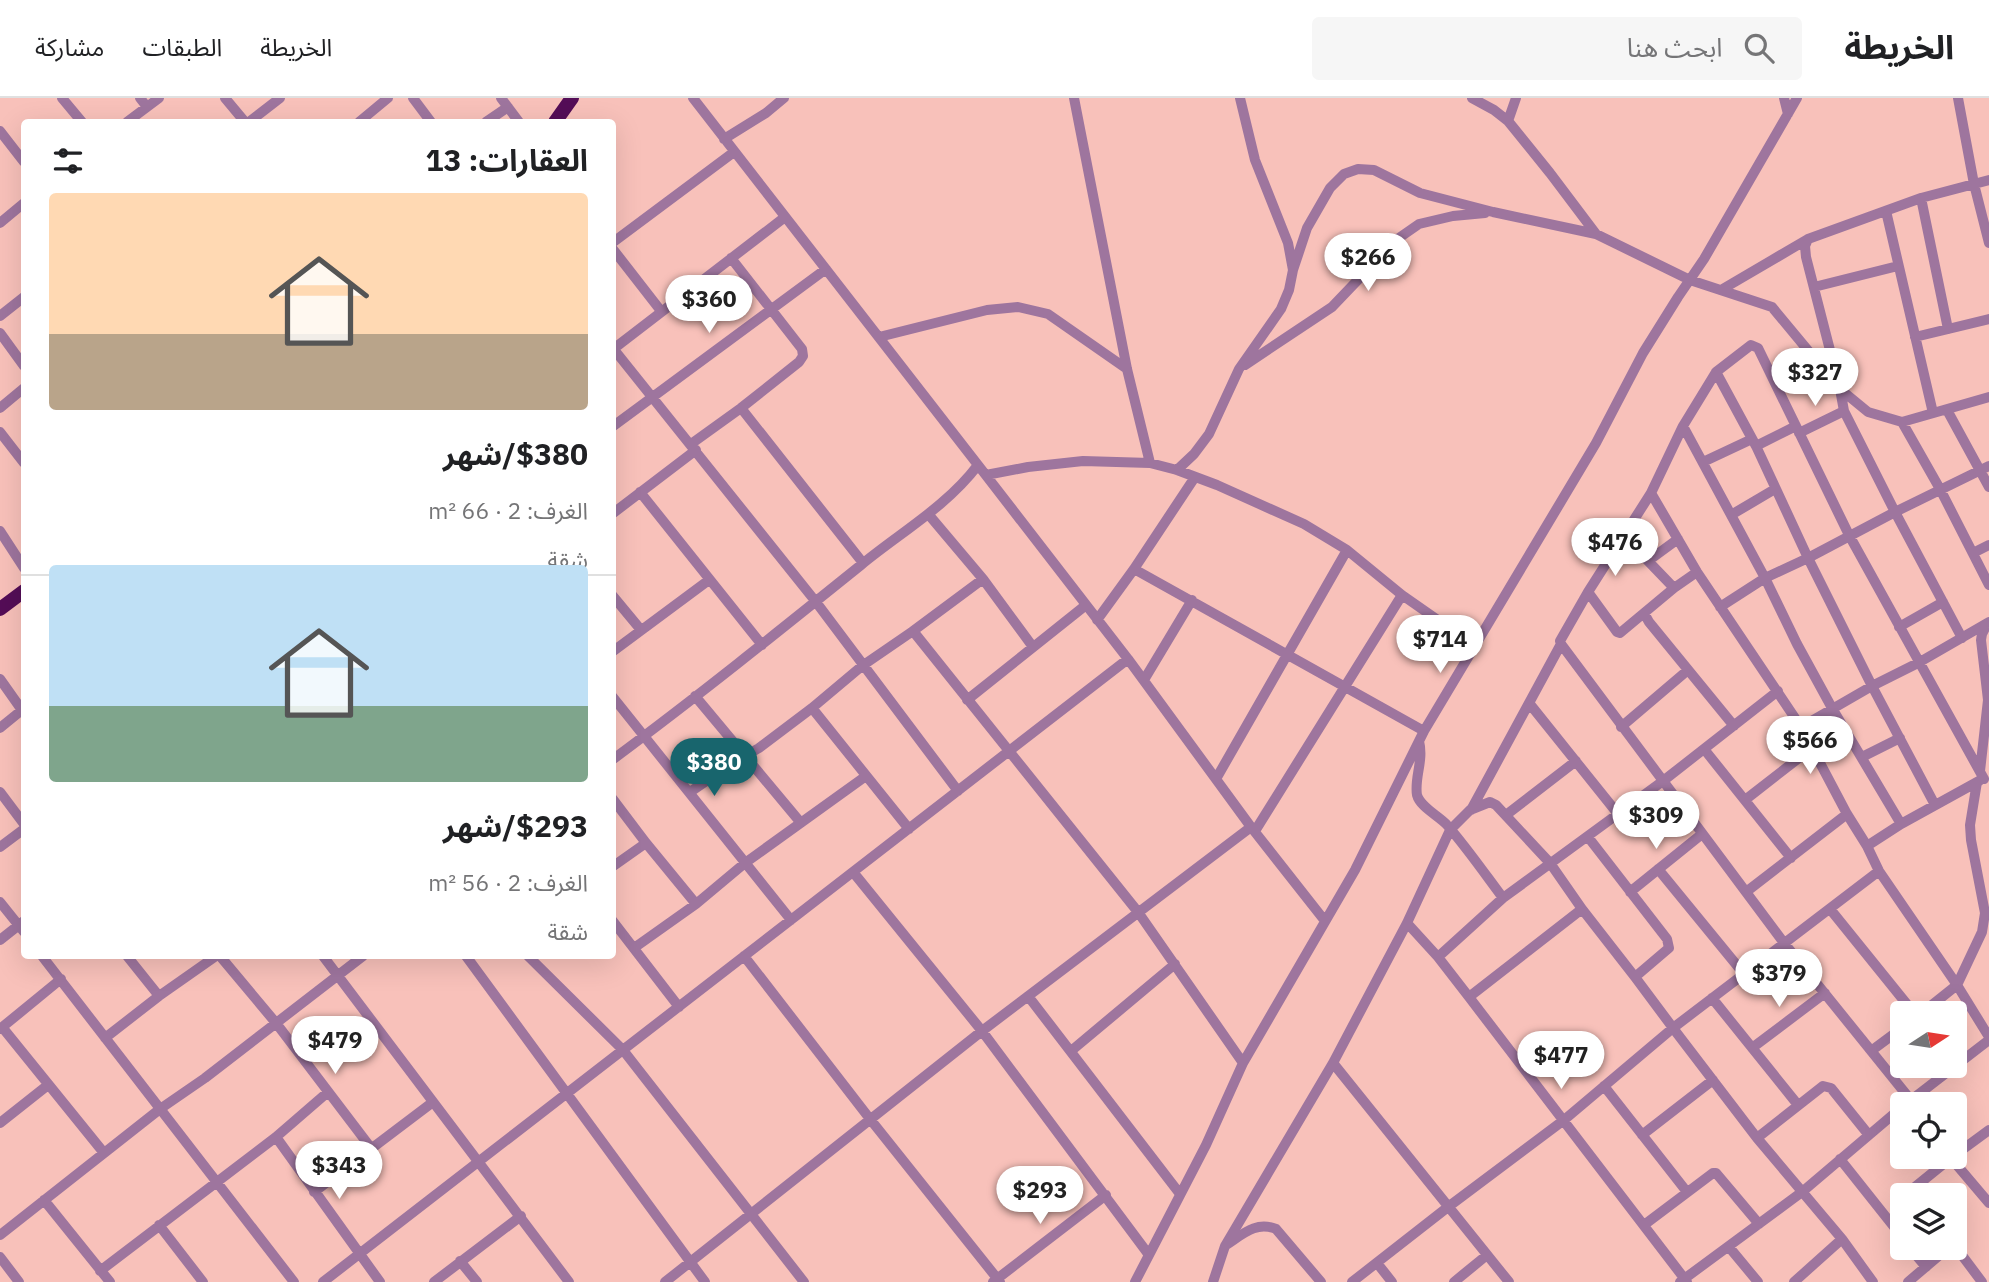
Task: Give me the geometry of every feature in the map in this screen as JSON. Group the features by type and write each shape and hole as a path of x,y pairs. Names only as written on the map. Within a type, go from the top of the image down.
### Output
{"highway":[{"path":"557,119 572,98"},
{"path":"0,609 21,592"}],"street":[{"path":"62,98 80,119"},
{"path":"139,98 147,107"},
{"path":"131,119 159,98"},
{"path":"225,98 244,119"},
{"path":"251,119 281,98"},
{"path":"363,119 388,98"},
{"path":"413,98 429,119"},
{"path":"501,98 517,119"},
{"path":"693,98 1128,659 1325,922"},
{"path":"724,139 766,113 784,98"},
{"path":"1074,98 1127,369 1150,463"},
{"path":"1240,98 1255,160 1288,243 1293,270"},
{"path":"1472,98 1508,121 1596,234"},
{"path":"1485,98 1494,110"},
{"path":"1508,121 1516,98"},
{"path":"1784,98 1788,114"},
{"path":"1135,1282 1206,1145 1243,1063 1355,870 1422,736 1596,443 1643,353 1704,259 1797,98"},
{"path":"1958,98 1974,184 1989,243"},
{"path":"490,119 508,107"},
{"path":"0,131 21,158"},
{"path":"616,242 734,152"},
{"path":"1177,470 1209,434 1238,369 1280,309 1289,290 1307,228 1330,188 1344,174 1358,169 1374,170 1420,193 1596,234 1690,280 1768,305 1777,311 1840,389 1868,412 1902,422 1989,397"},
{"path":"1721,290 1808,239 1921,198 1989,180"},
{"path":"1921,198 1948,329"},
{"path":"0,223 21,206"},
{"path":"1886,211 1933,413"},
{"path":"1238,369 1332,307 1396,240 1419,224 1453,216 1493,212"},
{"path":"616,346 785,217"},
{"path":"1808,239 1805,246 1806,257 1844,411 1962,638"},
{"path":"616,250 661,311"},
{"path":"616,511 803,356 802,349 731,257"},
{"path":"1814,287 1898,266"},
{"path":"616,424 826,269"},
{"path":"0,316 21,299"},
{"path":"879,337 987,310 1018,307 1048,314 1127,369"},
{"path":"1915,337 1989,319"},
{"path":"0,333 21,362"},
{"path":"1213,1282 1225,1246 1333,1063 1407,923 1450,830 1470,810 1561,644 1560,641 1651,493 1683,426 1716,372 1751,345 1755,346 1849,535 1982,777"},
{"path":"616,352 817,602 862,666 958,791"},
{"path":"1716,372 1754,443 1872,686 1935,805"},
{"path":"0,408 21,390"},
{"path":"741,408 863,564"},
{"path":"1947,410 1984,468 1989,487"},
{"path":"1703,462 1844,411"},
{"path":"1902,422 1989,585"},
{"path":"1683,426 1832,708 1901,824"},
{"path":"0,432 21,459"},
{"path":"986,475 1083,461 1150,463 1177,470 1304,524 1347,550 1402,595 1475,646"},
{"path":"616,757 929,514 964,483 978,465"},
{"path":"1720,607 1765,578 1984,468"},
{"path":"1097,620 1195,477"},
{"path":"1731,515 1775,489"},
{"path":"640,492 762,645"},
{"path":"1651,493 1697,572 1801,727 1879,871 1957,985 1989,1038 1924,1092"},
{"path":"929,514 983,579 1033,647"},
{"path":"0,531 21,563"},
{"path":"1624,536 1674,588"},
{"path":"1648,561 1678,539"},
{"path":"1973,554 1989,545"},
{"path":"1216,779 1347,550"},
{"path":"1134,569 1345,685 1422,736"},
{"path":"1588,592 1620,633 1697,572"},
{"path":"690,792 759,748 862,666 983,579"},
{"path":"616,649 709,580"},
{"path":"665,1282 982,1031 1138,912 1253,829 1402,595"},
{"path":"616,600 641,631"},
{"path":"1144,681 1192,600"},
{"path":"1899,627 1943,603"},
{"path":"967,700 1086,605"},
{"path":"1644,613 1734,726"},
{"path":"1801,727 1988,623"},
{"path":"1937,1001 1957,985 1987,916 1970,832 1982,777 1988,700 1981,640 1988,623"},
{"path":"913,631 1138,912 1243,1063"},
{"path":"1561,644 1784,943 1900,1092"},
{"path":"323,1282 1128,659"},
{"path":"1621,727 1688,670"},
{"path":"0,679 21,708"},
{"path":"1438,957 1503,898 1663,781 1778,691"},
{"path":"695,696 801,823"},
{"path":"616,701 791,920"},
{"path":"1529,703 1618,814"},
{"path":"812,708 909,829"},
{"path":"0,728 21,714"},
{"path":"1422,736 1418,779 1418,794 1422,803 1450,830 1503,898"},
{"path":"1862,757 1900,738"},
{"path":"1745,800 1813,747"},
{"path":"1704,749 1791,858"},
{"path":"1506,815 1576,761"},
{"path":"634,948 696,904 745,863 866,776"},
{"path":"1867,846 1982,777"},
{"path":"0,792 21,820"},
{"path":"1470,810 1490,802 1496,805 1550,863 1757,1138 1842,1239 1873,1282"},
{"path":"616,803 696,904"},
{"path":"1746,892 1846,814"},
{"path":"0,847 21,831"},
{"path":"1630,892 1702,834"},
{"path":"1588,837 1667,939 1669,948 1636,977"},
{"path":"616,864 646,843"},
{"path":"1658,869 1744,974"},
{"path":"1352,1282 1564,1121 1674,1028 1879,871"},
{"path":"853,872 982,1031 1149,1255"},
{"path":"0,902 21,924"},
{"path":"1469,997 1582,909"},
{"path":"1829,909 1904,1001"},
{"path":"1407,923 1469,997 1684,1281 1802,1192 1890,1118"},
{"path":"616,925 679,1007"},
{"path":"0,940 21,927"},
{"path":"744,956 997,1281 1106,1195"},
{"path":"44,959 294,1282"},
{"path":"129,959 159,996"},
{"path":"105,1038 159,996 214,959"},
{"path":"221,959 275,1023 371,1148"},
{"path":"326,959 569,1282"},
{"path":"0,1235 160,1109 205,1078 359,959"},
{"path":"468,959 705,1282"},
{"path":"531,959 624,1050 804,1282"},
{"path":"1071,1051 1175,964"},
{"path":"61,979 1,1028 104,1153"},
{"path":"1752,1048 1825,993"},
{"path":"1028,996 1180,1194"},
{"path":"1712,998 1798,1105"},
{"path":"1871,1051 1890,1037"},
{"path":"1333,1063 1509,1282"},
{"path":"1642,1135 1713,1080"},
{"path":"0,1123 48,1085"},
{"path":"1604,1086 1687,1192"},
{"path":"1757,1138 1823,1087 1831,1088 1868,1134"},
{"path":"100,1270 275,1138 328,1092"},
{"path":"314,1192 433,1102"},
{"path":"1967,1145 1989,1130"},
{"path":"275,1138 380,1282"},
{"path":"1840,1159 1890,1222"},
{"path":"1920,1183 1936,1169"},
{"path":"1962,1169 1989,1203"},
{"path":"1644,1225 1716,1172 1759,1224"},
{"path":"44,1200 110,1282"},
{"path":"434,1282 521,1216"},
{"path":"159,1225 202,1282"},
{"path":"1225,1246 1256,1226 1267,1225 1276,1229 1321,1282"},
{"path":"1800,1281 1842,1239"},
{"path":"1729,1247 1758,1282"},
{"path":"1454,1282 1487,1255"},
{"path":"0,1257 19,1282"},
{"path":"1920,1260 1926,1267"},
{"path":"1908,1282 1934,1260"},
{"path":"1966,1260 1982,1282"},
{"path":"460,1261 477,1282"},
{"path":"1377,1263 1392,1282"}]}
